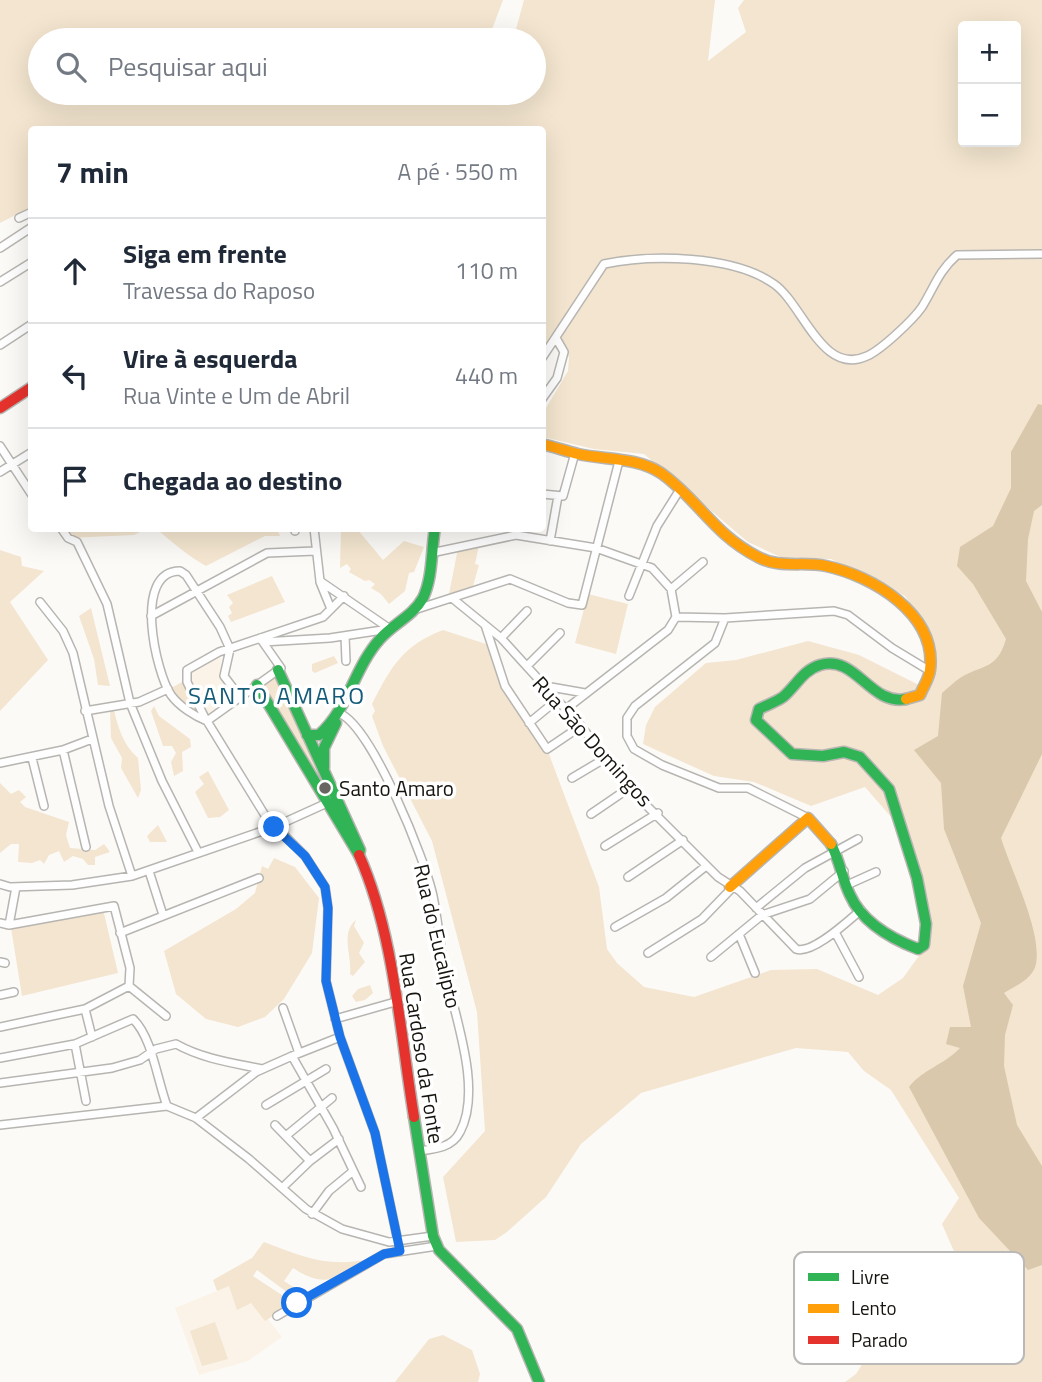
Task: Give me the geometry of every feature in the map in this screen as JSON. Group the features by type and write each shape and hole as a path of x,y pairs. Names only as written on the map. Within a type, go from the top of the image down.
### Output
{"street":[{"path":"19,218 28,214"},
{"path":"0,248 28,230"},
{"path":"546,352 604,264 636,257 716,263 743,269 774,284 790,299 820,343 839,358 855,360 868,356 922,307 942,269 957,255 1042,254"},
{"path":"0,282 28,264"},
{"path":"0,345 28,327"},
{"path":"546,393 557,378 564,352 556,338"},
{"path":"0,408 28,390"},
{"path":"546,445 652,468 679,491 715,529 769,562 791,567 822,565 853,574 887,593 911,612 930,652 930,671 920,695 907,701 888,701 846,668 828,663 812,667 782,698 758,709 756,720 792,754 806,757 844,752 852,754 870,765 893,796 923,905 926,924 924,945 918,949 901,942 861,911 834,853 820,829 808,818 748,788 719,788 662,765 634,748 627,736 627,718 635,706 715,643 725,618"},
{"path":"0,446 28,489"},
{"path":"546,494 563,496 575,453"},
{"path":"0,472 28,455"},
{"path":"324,774 324,748 364,661 390,629 417,609 510,579 568,603 582,605 619,461"},
{"path":"629,596 657,526 679,491"},
{"path":"551,541 558,496"},
{"path":"63,532 67,538 77,542 107,604 130,703 162,781 198,852"},
{"path":"314,532 320,581 331,609"},
{"path":"417,609 426,591 434,532"},
{"path":"430,553 516,535 596,548 642,563 652,569 671,589 676,617 668,631 566,709"},
{"path":"151,616 267,553 315,551"},
{"path":"671,589 703,562"},
{"path":"206,721 175,700 168,689 151,616 151,596 168,574 180,571 197,590 230,649 224,676 240,698"},
{"path":"320,581 390,629"},
{"path":"344,596 323,617 230,649 191,666 187,670 187,682 206,721 274,827 305,856 325,887 328,908 326,981 340,1037 375,1133 400,1251"},
{"name":"Rua São Domingos","path":"452,598 501,638 581,726 604,760 629,788 658,813 706,866 760,911 798,951 835,932"},
{"path":"40,603 68,640 92,740 132,876"},
{"path":"501,638 527,611"},
{"path":"676,617 725,618 835,611 848,615 892,648 930,671"},
{"path":"484,624 505,686 547,749 581,726"},
{"path":"261,640 345,636 390,629"},
{"path":"527,666 560,633"},
{"path":"345,636 346,661"},
{"name":"Rua Cardoso da Fonte","path":"261,640 281,668 278,670 324,774 331,800"},
{"path":"206,721 278,670"},
{"name":"Rua Cardoso da Fonte","path":"257,685 331,800 355,853 359,855 378,909 437,1244"},
{"path":"544,686 585,692"},
{"path":"85,711 130,703 168,689"},
{"path":"529,723 557,700"},
{"path":"307,735 319,735 340,715"},
{"name":"Rua do Eucalipto","path":"340,715 360,730 413,832 433,894 445,971 466,1060 467,1105 462,1129 457,1138 446,1146 419,1151"},
{"path":"0,763 32,758 92,740"},
{"path":"63,750 86,847"},
{"path":"32,758 44,806"},
{"path":"572,778 604,760"},
{"path":"591,814 629,788"},
{"path":"0,884 16,887 72,885 132,876 274,827 331,800"},
{"path":"605,846 658,813"},
{"path":"648,953 702,919 808,818"},
{"path":"711,957 739,934 805,868 858,839"},
{"path":"628,877 683,840"},
{"path":"615,928 666,898 706,866"},
{"path":"149,871 163,915"},
{"path":"760,911 810,899 844,871"},
{"path":"847,885 876,872"},
{"path":"120,933 258,878"},
{"path":"9,925 16,887"},
{"path":"0,923 9,925 114,906 130,968 129,986"},
{"path":"859,977 835,932 861,911"},
{"path":"739,934 755,973"},
{"path":"4,1026 85,1009 129,986"},
{"path":"129,986 166,1016"},
{"path":"0,995 14,992"},
{"path":"335,1019 395,1002"},
{"path":"283,1008 303,1080 339,1139 361,1187"},
{"path":"85,1009 92,1037"},
{"path":"0,1058 75,1045 133,1019 143,1028 150,1042 149,1053 167,1105"},
{"path":"195,1118 262,1069 340,1037"},
{"path":"0,1083 140,1060 149,1053 176,1044 192,1053 262,1069"},
{"path":"75,1045 86,1101"},
{"path":"266,1105 303,1080 326,1069"},
{"path":"287,1135 332,1098"},
{"path":"0,1125 167,1105 195,1118 312,1214 357,1234 381,1241 437,1244 517,1329 539,1382"},
{"path":"275,1125 310,1161"},
{"path":"282,1188 310,1161 339,1139"},
{"path":"312,1214 329,1191 352,1172"},
{"path":"277,1316 384,1254 437,1244"}],"shaded area":[{"path":"0,0 503,0 492,28 28,28 28,105 546,105 546,28 516,28 524,0 715,0 708,61 746,32 738,8 744,0 1042,0 1042,1382 845,1382 856,1374 862,1364 1024,1364 1024,1252 954,1252 942,1224 959,1198 891,1090 864,1071 848,1052 796,1048 641,1093 581,1144 546,1197 507,1232 495,1240 456,1242 443,1177 485,1131 477,1012 432,841 383,746 372,716 375,711 372,704 385,679 399,659 417,643 443,630 489,645 505,686 547,749 599,887 607,949 617,963 644,987 694,997 771,970 817,969 878,995 903,978 926,946 920,885 892,818 865,787 811,806 754,782 714,776 643,744 646,725 655,707 706,663 736,660 808,641 859,655 919,685 936,662 928,628 905,596 831,559 785,559 748,542 644,454 594,449 546,438 546,408 568,371 569,357 546,344 546,126 28,126 28,209 0,223"},
{"path":"1038,404 1042,405 1042,505 1034,511 1028,539 1026,581 1042,612 1042,754 1001,838 1025,902 1037,951 1036,964 1031,974 1004,993 1013,1005 1005,1035 1004,1066 1017,1125 1042,1166 1042,1265 1028,1270 1024,1266 1024,1252 1011,1252 979,1218 909,1087 960,1048 946,1044 950,1027 971,1027 963,986 981,923 944,829 941,783 914,750 938,736 942,693 960,678 994,661 1006,639 973,584 957,566 960,547 993,526 1011,488 1011,452"},
{"path":"64,532 140,532 134,535 68,538"},
{"path":"161,532 278,532 280,536 265,536 206,566"},
{"path":"341,532 360,532 383,560 404,541 424,547 414,572 409,573 405,591 389,604 381,594 371,588 375,584 349,572 351,569 347,564 340,568"},
{"path":"459,543 479,545 475,564 479,565 473,586 449,594"},
{"path":"0,550 21,557 22,566 44,571 10,602 48,660 0,711"},
{"path":"272,576 285,602 231,622 228,616 232,613 229,607 233,603 227,595"},
{"path":"588,594 628,604 616,654 575,643"},
{"path":"91,608 110,686 98,685 94,659 79,616"},
{"path":"218,655 221,658 220,677 235,698 207,714 189,681 189,671"},
{"path":"334,656 338,663 315,673 312,671 312,664"},
{"path":"276,677 328,791 326,792 262,686"},
{"path":"184,681 201,717 171,688"},
{"path":"154,706 159,716 190,739 191,747 182,752 183,771 174,776 171,762 176,753 172,746 163,746 151,711"},
{"path":"110,709 114,710 125,742 138,758 141,790 138,798 121,768 122,758 111,738"},
{"path":"208,771 229,810 220,817 208,818 195,792 204,784 199,777"},
{"path":"0,783 11,794 19,790 26,797 20,802 25,807 69,822 66,835 70,848 95,850 104,844 110,852 95,857 95,865 88,865 83,859 73,856 64,862 59,851 49,855 44,864 40,860 32,863 18,862 19,844 11,844 0,853"},
{"path":"158,825 167,842 150,842 147,836"},
{"path":"274,858 295,867 319,898 312,953 284,999 265,1017 238,1027 206,1019 176,994 164,951 236,909 255,893 262,866 268,869"},
{"path":"103,909 118,973 22,996 11,928"},
{"path":"356,920 354,926 364,943 359,953 365,962 353,976 350,974 348,938 351,925"},
{"path":"370,985 373,993 365,1000 356,1002 352,996 358,989"},
{"path":"264,1242 305,1257 330,1262 373,1258 343,1275 325,1280 305,1275 293,1268 284,1281 307,1296 299,1301 257,1270 253,1276 294,1303 265,1321 251,1303 237,1310 229,1286 217,1291 213,1280 252,1258"},
{"path":"239,1282 282,1337 248,1361 199,1375 175,1308"},
{"path":"215,1322 228,1359 202,1366 190,1331"},
{"path":"443,1335 472,1350 480,1374 478,1382 395,1382 429,1339"}],"traffic: fast":[{"path":"307,735 319,735 329,724 338,713 371,650 385,634 414,610 423,598 430,573 435,532"},
{"path":"831,844 847,889 862,913 898,940 918,949 924,945 926,924 917,878 889,789 860,757 844,752 823,756 792,754 756,720 759,709 783,697 804,674 820,665 844,667 882,695 893,699 906,699"},
{"path":"257,685 359,855 360,850 278,670"},
{"path":"324,768 324,748 336,723"},
{"path":"414,1117 433,1236 439,1250 517,1329 539,1382"}],"traffic: slow":[{"path":"546,445 651,468 674,483 729,538 758,557 775,563 826,566 844,571 881,589 913,615 929,650 930,670 920,695 906,699"},
{"path":"730,887 808,818 831,844"}],"traffic: jam":[{"path":"0,408 28,390"},
{"path":"359,855 371,885 388,950 414,1117"}],"place":[{"name":"Santo Amaro","path":"325,788"}],"district":[{"name":"SANTO AMARO","path":"277,695"}],"route":[{"path":"274,827 305,856 325,887 328,898 326,981 340,1037 375,1133 400,1251 384,1254 297,1303"}]}
